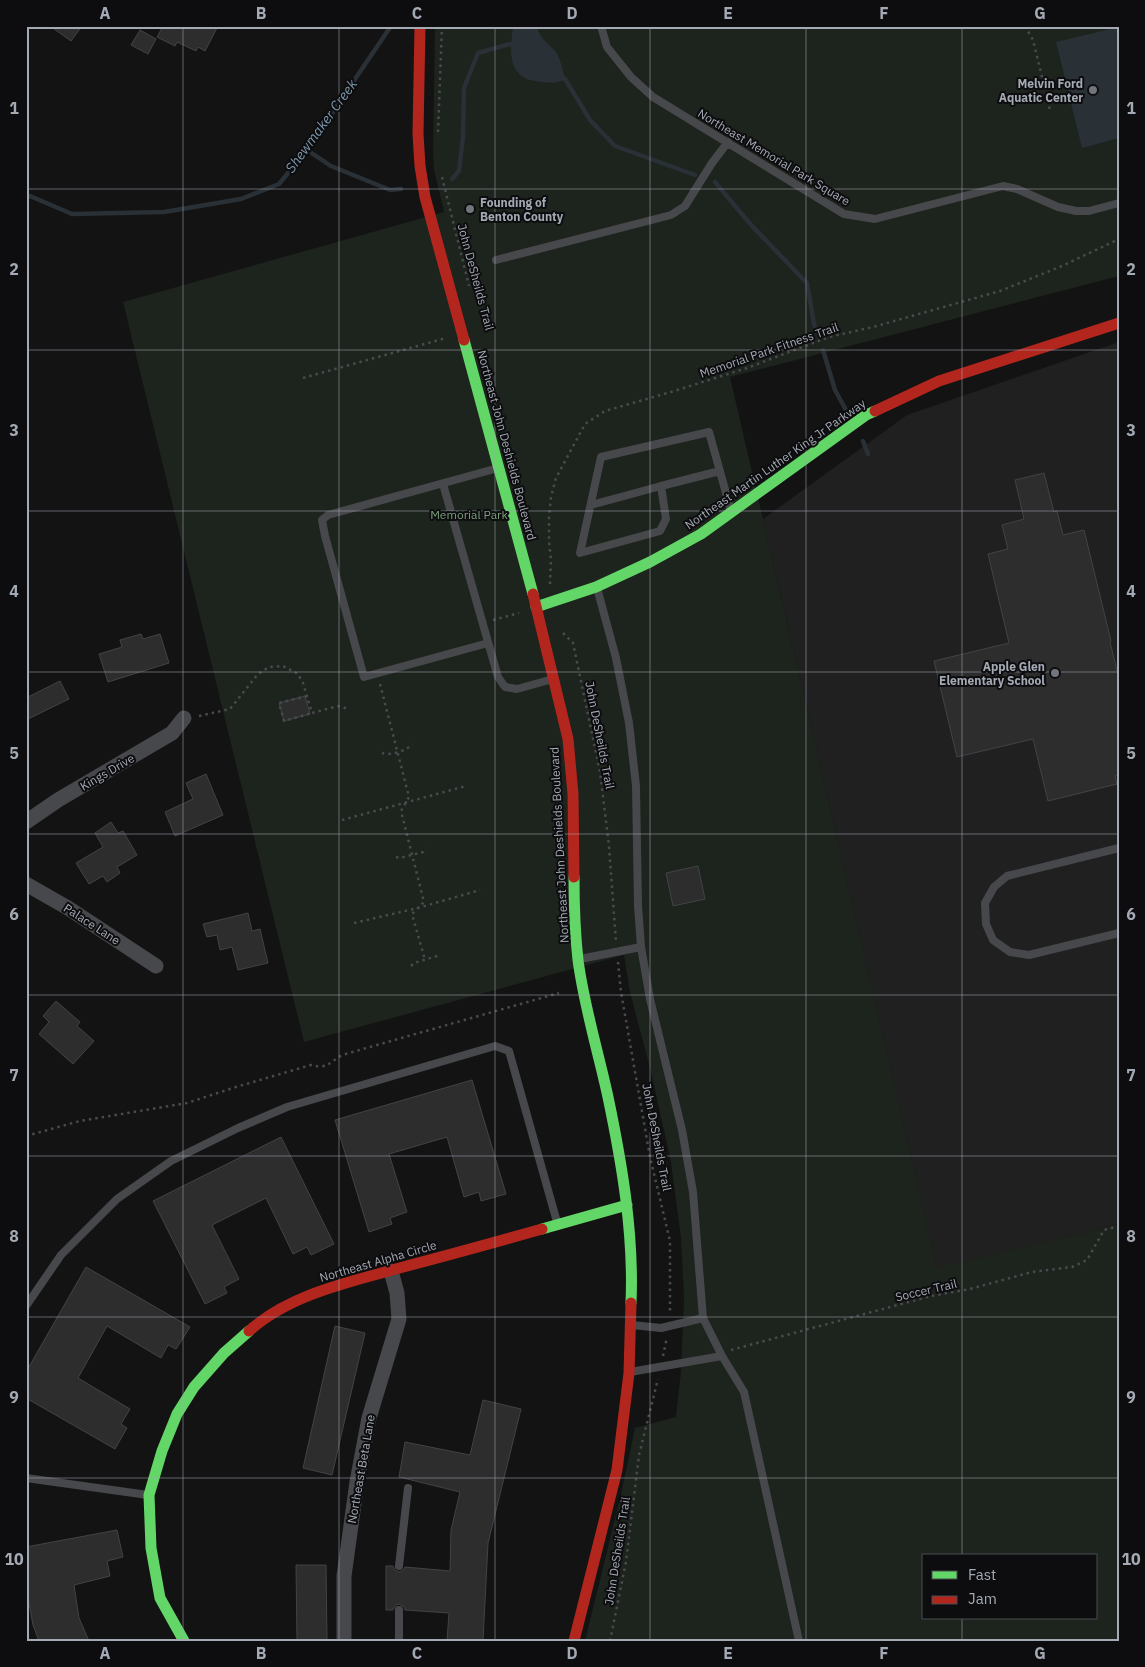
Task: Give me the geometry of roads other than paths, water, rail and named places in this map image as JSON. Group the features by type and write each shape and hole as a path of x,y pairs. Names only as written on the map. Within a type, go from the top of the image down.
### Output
{"street":[{"name":"Northeast John Deshields Boulevard","path":"420,26 418,134 420,166 425,197 536,607 568,740 572,785 574,904 578,960 584,995 608,1099 627,1205 632,1288 629,1373 617,1470 594,1553 574,1641"},
{"name":"Northeast Martin Luther King Jr Parkway","path":"536,607 596,586 650,562 701,534 866,415 939,381 1119,323"},
{"name":"Kings Drive","path":"26,822 58,800 172,733 184,718"},
{"name":"Palace Lane","path":"26,884 68,908 156,966"},
{"name":"Northeast Alpha Circle","path":"184,1641 160,1598 151,1548 149,1495 162,1451 178,1414 194,1387 224,1353 261,1320 290,1304 336,1286 627,1205"},
{"name":"Northeast Beta Lane","path":"344,1641 344,1576 357,1482 369,1418 399,1319 397,1292 391,1271"}],"lane":[{"name":"Northeast Memorial Park Square","path":"601,26 607,47 631,77 653,96 844,214 875,219 1002,186 1017,189 1058,207 1076,211 1089,211 1119,203"},
{"path":"496,260 671,215 685,206 712,163 728,142"},
{"path":"661,486 666,519 660,531 580,553 601,457 709,432 731,513"},
{"path":"488,643 364,677 322,520 328,515 499,468"},
{"path":"590,506 720,471"},
{"path":"443,484 498,677 505,687 517,689 554,678"},
{"path":"596,586 616,658 629,723 636,786 638,906 641,947 650,999 678,1112 693,1192 703,1318 722,1356 744,1392 799,1641"},
{"path":"1119,848 1007,876 994,887 985,903 986,924 994,940 1010,952 1029,955 1119,933"},
{"path":"578,960 641,947"},
{"path":"26,1306 61,1255 117,1199 171,1160 287,1107 495,1046 509,1051 558,1224"},
{"path":"632,1325 661,1328 703,1318"},
{"path":"629,1373 722,1356"},
{"path":"26,1478 149,1495"},
{"path":"399,1566 408,1488"},
{"path":"399,1610 399,1641"}],"waterway":[{"name":"Shewmaker Creek","path":"26,197 30,196 72,214 164,212 241,199 279,184 307,150 391,26"},
{"path":"452,179 459,171 463,137 464,88 478,53 510,44 514,47"},
{"path":"561,77 565,79 590,120 615,146 695,175"},
{"path":"307,150 331,166 390,190 401,189"},
{"path":"715,182 752,226 807,283 816,331"},
{"path":"823,350 835,390 846,410"},
{"path":"863,441 868,454"}],"place":[{"name":"Melvin Ford Aquatic Center","path":"1093,90"},
{"name":"Founding of Benton County","path":"470,209"},
{"name":"Apple Glen Elementary School","path":"1055,673"}],"park label":[{"name":"Memorial Park","path":"469,514"}]}
